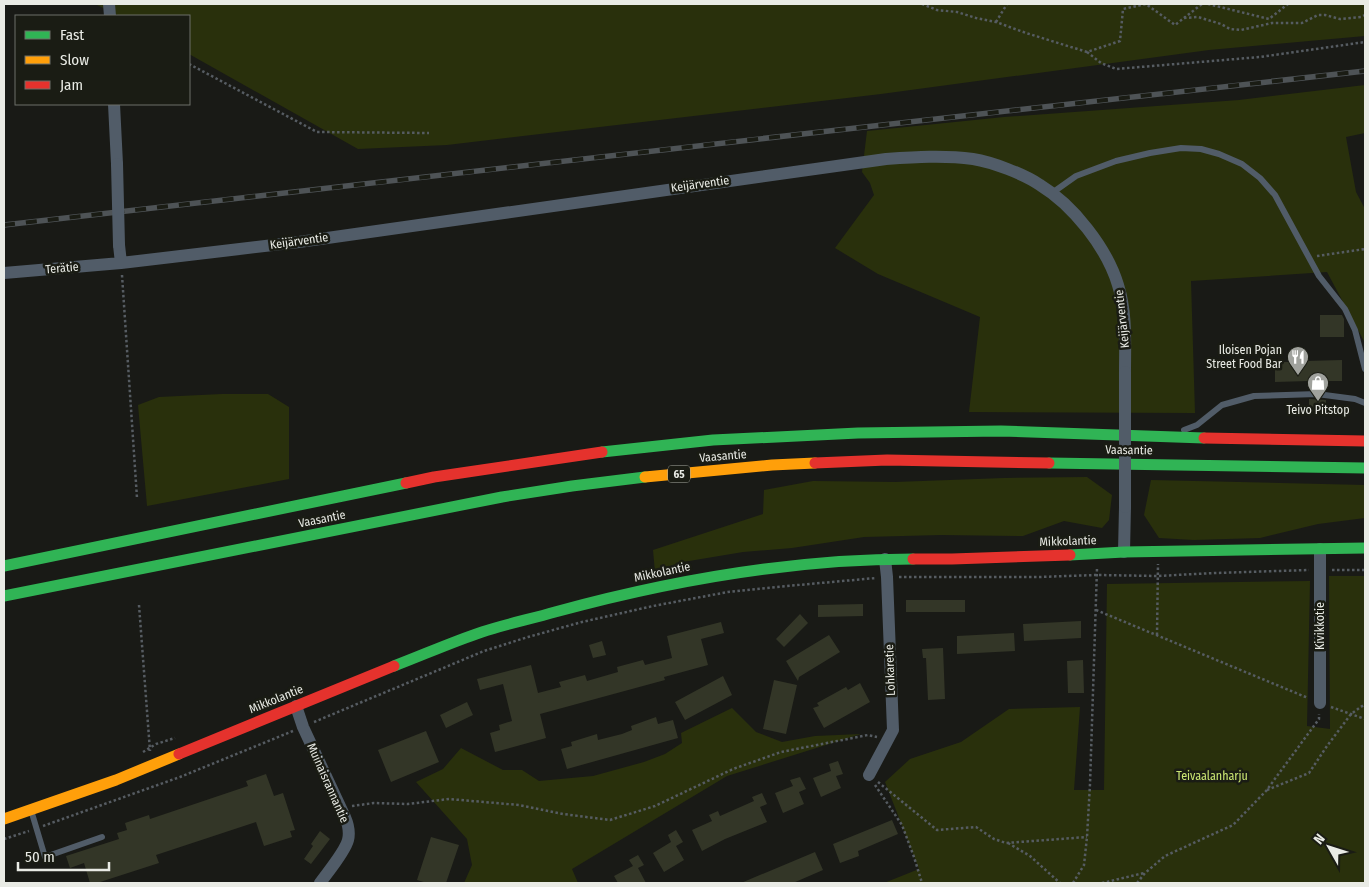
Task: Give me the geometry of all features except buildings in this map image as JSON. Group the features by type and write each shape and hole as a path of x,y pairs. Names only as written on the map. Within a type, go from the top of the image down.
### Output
{"main road":[{"name":"Vaasantie","path":"4,566 434,477 610,452 713,440 858,433 1001,431 1365,440"},
{"name":"Vaasantie","path":"4,596 502,497 664,475 772,465 887,460 1365,468"},
{"name":"Mikkolantie","path":"4,818 116,780 368,676 484,632 591,602 673,583 729,573 798,565 885,559 952,559 1124,552 1365,548"}],"street":[{"path":"114,105 121,263"},
{"name":"Keijärventie","path":"121,263 299,242 886,158 953,157 991,163 1025,176 1040,185 1052,193 1072,212 1109,260 1118,286 1126,335 1126,507 1124,552"},
{"name":"Terätie","path":"4,273 121,263"},
{"name":"Kivikkotie","path":"1320,549 1320,702"},
{"name":"Lohkaretie","path":"869,775 893,730 885,559"},
{"name":"Muinaisrannantie","path":"296,706 303,727 341,808 348,828 348,841 320,883"}],"lane":[{"path":"1052,193 1076,176 1116,161 1181,148 1202,149 1242,164 1260,178 1275,195 1319,276 1345,309 1355,330 1365,369"},
{"path":"1156,436 1197,425 1222,405 1254,396 1317,394 1355,399 1365,403"},
{"path":"31,809 45,857 102,837"}],"path":[{"path":"922,4 937,10 957,12 996,22 1087,52 1100,63 1116,69 1260,57 1365,42"},
{"path":"996,22 1007,4"},
{"path":"1087,52 1120,41 1124,4"},
{"path":"1123,8 1146,4 1175,25 1202,4"},
{"path":"1208,4 1269,19 1288,4"},
{"path":"1183,18 1198,17 1221,24 1230,29 1241,30 1272,23 1302,23 1318,15 1340,19 1365,15"},
{"path":"190,65 317,132 429,134"},
{"path":"1309,257 1365,249"},
{"path":"121,263 137,498"},
{"path":"1073,883 1084,865 1087,837 1097,554"},
{"path":"4,839 180,777 484,651 582,622 653,606 728,592 887,578 1158,576 1216,572 1365,570"},
{"path":"1157,635 1158,576"},
{"path":"139,605 151,765"},
{"path":"1096,610 1365,719"},
{"path":"1137,883 1145,873 1165,856 1233,826 1266,791 1319,719 1320,702"},
{"path":"1266,791 1309,773 1351,714 1365,704"},
{"path":"341,808 374,802 408,804 449,799 519,805 564,814 610,820 655,806 733,769 781,752 868,735 888,739"},
{"path":"149,747 175,738"},
{"path":"869,775 937,830 976,827 994,839 1006,843 1030,856 1060,883"},
{"path":"869,775 902,825 922,883"},
{"path":"1006,843 1087,837"},
{"path":"1102,883 1145,873"}],"green space":[{"path":"95,4 1365,4 1365,36 1209,50 881,94 447,145 358,149 190,55 190,15 118,15"},
{"path":"1365,85 1365,133 1346,137 1356,192 1365,209 1365,343 1327,272 1191,281 1195,413 969,412 980,317 878,274 835,248 874,195 870,183 862,172 867,131 1004,117 1239,100"},
{"path":"268,394 289,407 289,479 147,506 138,405 159,397"},
{"path":"1087,477 1112,495 1109,520 1102,528 1064,521 1023,536 941,535 864,537 792,548 743,552 683,562 655,572 653,550 763,514 764,490 813,481 895,482"},
{"path":"1151,480 1365,485 1365,518 1318,524 1260,538 1194,540 1159,538 1144,515"},
{"name":"Teivaalanharju","path":"1329,576 1365,576 1365,883 884,883 919,869 885,782 910,759 961,742 1009,709 1080,707 1074,790 1104,790 1107,584 1310,581 1307,726 1330,729"},
{"path":"732,708 756,732 782,742 815,736 861,734 727,776 572,869 578,883 464,883 472,865 467,839 416,782 443,769 461,748 503,770 522,770 539,781 593,776 644,762 665,754 682,743 681,733"}],"railway":[{"path":"4,225 1365,71"}],"traffic: fast":[{"path":"602,452 713,440 858,433 1001,431 1204,438"},
{"path":"1049,463 1365,468"},
{"path":"4,596 502,497 645,477"},
{"path":"4,566 406,483"},
{"path":"1070,555 1124,552 1365,548"},
{"path":"394,666 491,629 643,590 777,567 867,560 913,559"}],"traffic: slow":[{"path":"645,477 772,465 815,463"},
{"path":"4,819 116,780 179,754"}],"traffic: jam":[{"path":"1204,438 1365,441"},
{"path":"406,483 434,477 602,452"},
{"path":"815,463 887,460 1049,463"},
{"path":"913,559 1070,555"},
{"path":"179,754 394,666"}],"place":[{"name":"Iloisen Pojan Street Food Bar","path":"1298,376"},
{"name":"Teivo Pitstop","path":"1318,402"}]}
